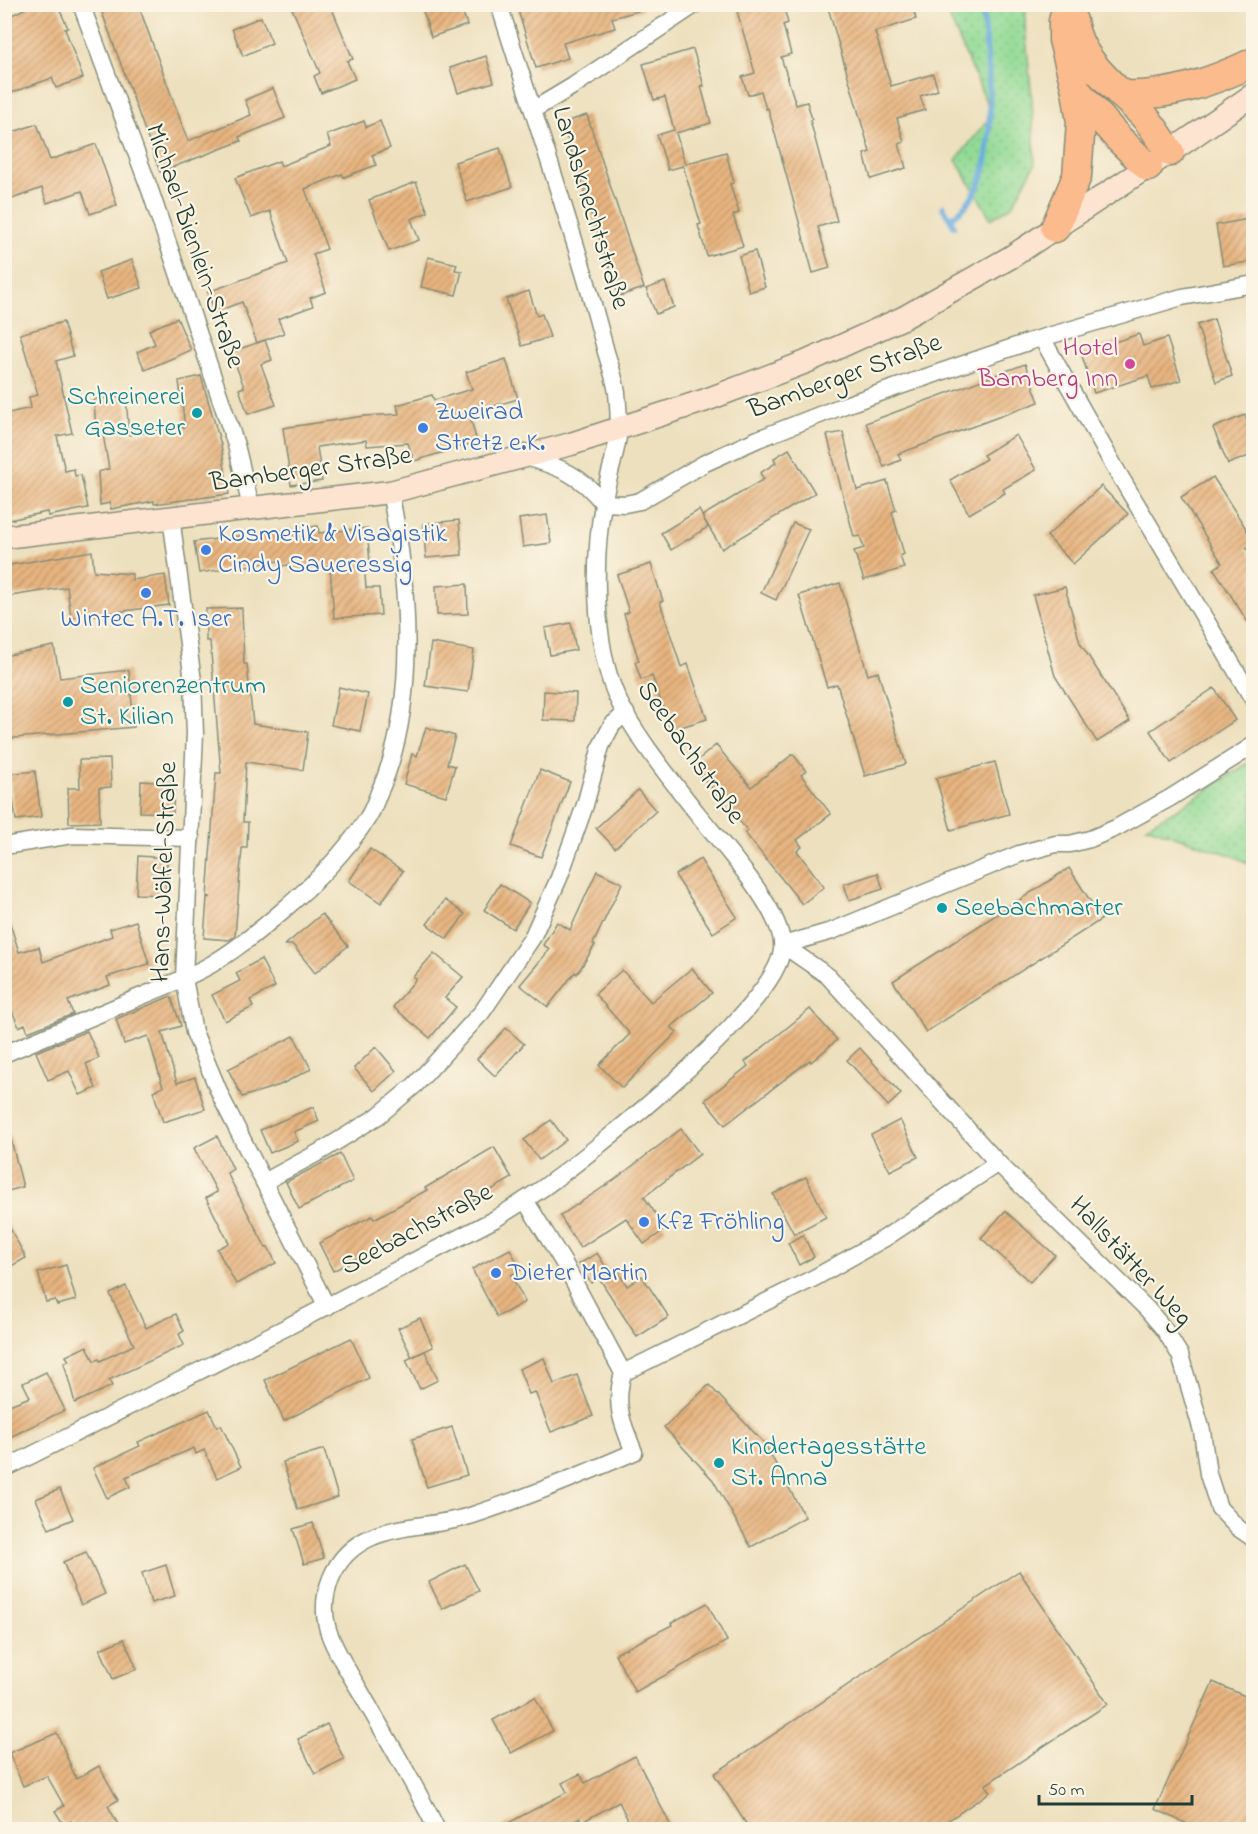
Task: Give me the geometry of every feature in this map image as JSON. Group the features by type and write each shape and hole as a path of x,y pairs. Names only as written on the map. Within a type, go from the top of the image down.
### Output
{"highway":[{"path":"1055,228 1077,176 1081,122 1076,90 1063,40 1063,21 1069,4"},
{"path":"1069,4 1082,50 1098,70 1145,116 1159,160"},
{"path":"1122,95 1140,96 1172,92 1223,77 1254,63"},
{"path":"1076,90 1118,138 1159,160"}],"main road":[{"name":"Bamberger Straße","path":"4,537 390,492 619,430 806,362 903,318 1011,257 1159,160 1254,94"}],"street":[{"name":"Michael-Bienlein-Straße","path":"81,4 161,224 236,445 251,507"},
{"name":"Landsknechtstraße","path":"499,4 593,303 614,378 619,430"},
{"path":"533,110 696,4"},
{"name":"Bamberger Straße","path":"603,503 625,504 640,501 705,463 786,428 899,386 1042,338 1182,297 1254,284"},
{"path":"1042,338 1114,466 1254,701"},
{"name":"Seebachstraße","path":"4,1469 327,1307 495,1219 525,1200 606,1139 711,1046 746,1012 766,987 778,966 783,945 775,918 757,889 661,764 626,713 617,697 609,671 596,585 597,560 603,503 619,430"},
{"path":"526,457 555,466 576,476 592,489 603,503"},
{"path":"4,1054 213,964 249,939 306,892 338,857 368,818 388,774 401,723 406,642 401,568 390,492"},
{"name":"Hans-Wölfel-Straße","path":"171,517 194,698 191,838 184,978 194,1032 223,1101 327,1307"},
{"path":"264,1182 323,1150 378,1116 415,1085 482,1012 532,938 559,878 585,806 601,746 612,725 626,713"},
{"path":"783,945 832,931 1019,854 1056,843 1070,844 1090,839 1116,828 1152,809 1254,745"},
{"path":"4,846 72,835 191,838"},
{"path":"623,1373 816,1277 875,1244 998,1162 828,976 783,945"},
{"name":"Hallstätter Weg","path":"998,1162 1147,1309 1164,1329 1180,1355 1202,1431 1208,1474 1219,1508 1238,1528 1254,1539"},
{"path":"437,1830 347,1669 327,1627 325,1607 327,1589 334,1571 343,1558 362,1542 387,1530 433,1525 471,1516 594,1470 634,1452 620,1419 618,1391 623,1373 565,1264 525,1200"}],"green space":[{"path":"944,5 1026,5 1025,26 1035,164 1012,206 991,219 956,160 992,115"},
{"path":"1253,760 1253,866 1236,857 1146,826 1179,808"}],"building":[{"path":"34,4 57,4 68,28 65,29 83,78 56,88 52,78 11,93 4,75 4,19"},
{"path":"99,4 138,4 188,141 251,115 245,100 273,88 285,118 239,137 241,141 160,172"},
{"path":"290,4 330,4 353,59 347,61 355,79 321,93 314,76 320,73"},
{"path":"421,4 460,4 467,25 431,37"},
{"path":"516,4 642,4 642,10 612,18 615,28 563,43 568,58 536,68"},
{"path":"735,4 783,4 788,23 783,25 791,54 781,57 796,105 807,102 837,221 818,227 830,268 813,273 768,108 766,109 761,91 748,95 742,77 755,73"},
{"path":"827,4 912,4 916,19 875,32 891,86 933,74 938,90 920,96 925,110 897,118 904,142 899,144 906,168 871,179 864,154 870,152"},
{"path":"261,17 272,43 243,56 232,29"},
{"path":"693,49 704,86 701,86 711,123 676,133 685,164 726,152 734,183 730,184 739,213 733,215 743,246 707,256 698,225 701,224 683,166 668,170 657,135 674,130 665,97 654,100 643,64"},
{"path":"486,56 494,82 458,93 450,68"},
{"path":"587,115 644,288 619,296 562,123"},
{"path":"364,121 366,127 380,121 390,148 372,155 376,165 344,177 342,174 305,189 327,249 313,254 326,292 310,298 313,306 278,319 284,333 257,343 242,302 215,312 208,292 288,263 270,211 251,218 235,178 279,161 281,166 331,146 327,135"},
{"path":"37,124 50,160 96,144 117,205 90,214 82,191 47,203 42,188 4,202 4,135"},
{"path":"500,148 512,187 467,202 455,162"},
{"path":"416,182 428,212 411,219 419,240 389,251 369,200"},
{"path":"1254,218 1254,261 1223,266 1216,225"},
{"path":"755,251 765,287 749,292 739,256"},
{"path":"428,257 457,264 455,270 462,271 456,295 421,287"},
{"path":"132,260 142,288 107,299 98,272"},
{"path":"665,282 674,307 656,314 646,289"},
{"path":"529,291 537,316 542,314 550,337 522,346 506,299"},
{"path":"177,318 191,350 145,370 137,352 155,344 149,330"},
{"path":"1214,319 1232,376 1216,382 1197,325"},
{"path":"63,322 73,356 56,361 72,433 57,436 65,471 74,469 75,476 81,475 88,508 48,516 47,512 4,521 4,414 31,408 29,397 38,395 20,334"},
{"name":"Hotel Bamberg Inn","path":"1139,334 1143,346 1167,338 1181,380 1152,389 1148,376 1094,393 1081,353"},
{"path":"265,340 272,360 261,364 276,405 248,414 239,389 244,387 231,352"},
{"path":"506,359 518,399 469,413 477,442 414,461 408,443 367,446 366,440 317,447 322,481 291,485 283,428 364,416 399,414 397,405 432,395 434,400 472,389 466,372"},
{"path":"1025,364 1039,402 898,454 901,460 884,467 866,423"},
{"path":"201,376 221,445 229,494 154,504 154,501 111,509 110,503 100,505 98,472 109,469 103,434 96,435 94,399 126,397 129,435 185,427 179,381"},
{"path":"1245,415 1254,440 1254,454 1228,464 1213,428"},
{"path":"843,432 857,490 887,481 896,510 892,512 904,554 900,556 904,568 864,580 854,551 864,548 860,536 854,537 827,435"},
{"path":"1016,435 1036,470 1003,489 1005,493 969,514 950,480 986,459 983,455"},
{"path":"789,449 815,493 722,549 702,516 764,479 760,473 776,463 774,458"},
{"path":"1213,477 1254,541 1246,548 1254,559 1254,632 1214,569 1222,563 1181,497"},
{"path":"1101,486 1128,514 1073,564 1047,536"},
{"path":"699,510 708,527 671,550 661,533"},
{"path":"547,515 551,543 523,547 519,519"},
{"path":"459,520 462,555 426,558 423,524"},
{"path":"793,523 809,529 776,600 761,593"},
{"path":"318,526 319,533 367,528 370,563 364,564 366,588 379,588 381,615 334,618 330,566 290,571 289,565 280,566 279,561 199,573 194,542"},
{"path":"92,551 94,571 132,574 132,580 165,575 169,605 71,618 67,587 4,597 4,566"},
{"path":"651,564 663,601 660,602 681,667 688,664 707,719 671,730 652,676 641,680 635,662 639,661 624,614 629,612 617,575"},
{"path":"840,583 868,675 878,672 906,764 865,776 837,684 827,687 799,595"},
{"path":"467,584 468,614 437,615 436,586"},
{"path":"1065,587 1080,643 1130,721 1097,742 1055,676 1033,595"},
{"path":"242,608 244,664 247,664 253,724 308,732 303,770 246,762 243,822 248,822 247,848 242,848 235,936 229,940 204,938 207,898 211,897 207,897 216,773 221,773 210,641 206,641 206,609"},
{"path":"571,623 576,650 550,655 545,628"},
{"path":"431,643 474,650 468,692 425,686"},
{"name":"Seniorenzentrum St. Kilian","path":"54,646 60,678 129,670 134,727 4,739 4,656"},
{"path":"339,687 368,694 360,731 331,725"},
{"path":"1214,688 1235,720 1171,763 1150,731"},
{"path":"544,691 576,693 575,721 543,720"},
{"path":"426,727 455,736 447,764 455,766 446,796 404,784 412,754 417,756"},
{"path":"716,745 751,787 793,754 806,771 801,775 831,814 797,840 802,847 797,851 824,887 802,904 745,833 748,831 692,765"},
{"path":"110,759 111,787 99,788 100,822 69,823 68,788 80,788 79,760"},
{"path":"995,762 1009,814 951,830 936,778"},
{"path":"540,770 570,782 541,857 511,846"},
{"path":"35,771 41,817 16,820 9,774"},
{"path":"141,781 174,783 173,813 140,812"},
{"path":"638,790 656,811 615,848 596,828"},
{"path":"370,849 403,871 381,903 349,881"},
{"path":"138,856 167,858 166,895 136,894"},
{"path":"700,859 737,917 713,933 675,875"},
{"path":"1069,868 1102,919 926,1032 893,981"},
{"path":"597,871 622,883 593,944 595,945 577,974 575,972 548,1007 520,985 550,949 543,945 557,922 570,930"},
{"path":"878,873 883,889 849,900 844,884"},
{"path":"500,884 530,903 513,929 484,910"},
{"path":"445,900 465,914 447,939 427,924"},
{"path":"322,914 348,946 315,973 293,945 285,945"},
{"path":"8,917 19,952 39,947 43,962 112,936 110,929 136,921 149,964 107,977 110,985 68,1001 73,1014 28,1032 25,1024 19,1027 4,993 4,918"},
{"path":"434,953 463,977 445,998 456,1007 430,1038 393,1007 416,979 413,977"},
{"path":"261,959 275,987 250,1000 253,1007 225,1021 212,995 240,981 236,973"},
{"path":"692,968 712,993 671,1027 677,1032 622,1088 599,1065 630,1034 595,994 622,970 651,1002"},
{"path":"171,996 181,1026 162,1032 177,1083 195,1077 205,1109 163,1122 153,1091 163,1087 148,1036 124,1044 116,1019"},
{"path":"810,1009 837,1040 811,1062 810,1060 725,1125 705,1100 748,1066 745,1062"},
{"path":"506,1028 524,1044 495,1076 477,1059"},
{"path":"87,1031 99,1058 86,1064 96,1088 80,1095 69,1071 48,1080 36,1052"},
{"path":"294,1036 311,1069 280,1085 242,1097 228,1069"},
{"path":"376,1047 396,1071 374,1091 354,1068"},
{"path":"860,1048 901,1094 888,1106 847,1060"},
{"path":"313,1107 319,1121 294,1132 298,1141 270,1153 260,1130"},
{"path":"551,1120 566,1140 539,1160 524,1140"},
{"path":"900,1120 918,1157 890,1171 871,1135"},
{"path":"681,1129 700,1154 644,1197 666,1229 644,1244 626,1218 580,1248 560,1216 614,1180"},
{"path":"10,1136 23,1187 4,1192 4,1137"},
{"path":"217,1136 233,1169 227,1173 276,1263 236,1284 217,1249 229,1243 206,1198 217,1192 194,1148"},
{"path":"494,1147 512,1178 443,1218 441,1214 333,1271 319,1243 372,1216 374,1219 427,1190 425,1188"},
{"path":"340,1154 353,1181 299,1209 286,1182"},
{"path":"806,1177 826,1217 794,1234 773,1194"},
{"path":"1005,1211 1055,1255 1030,1282 981,1238"},
{"path":"4,1217 26,1258 4,1270"},
{"path":"803,1235 814,1257 799,1265 788,1243"},
{"path":"510,1249 521,1270 511,1275 525,1302 497,1317 472,1269"},
{"path":"597,1253 609,1272 615,1267 627,1286 642,1276 669,1317 637,1337 599,1278 591,1283 579,1264"},
{"path":"66,1265 76,1300 57,1305 55,1300 46,1302 38,1273"},
{"path":"126,1286 146,1328 176,1314 184,1331 179,1334 184,1345 109,1380 112,1386 75,1403 64,1363 69,1361 66,1356 87,1346 94,1361 99,1359 100,1361 134,1345 110,1294"},
{"path":"420,1318 433,1347 412,1357 398,1328"},
{"path":"351,1338 369,1378 284,1421 265,1380"},
{"path":"425,1351 438,1380 420,1389 406,1360"},
{"path":"544,1358 554,1384 577,1375 593,1416 551,1432 535,1392 529,1394 519,1369"},
{"path":"46,1372 65,1410 4,1440 4,1407 30,1397 23,1383"},
{"name":"Kindertagesstätte St. Anna","path":"709,1385 764,1443 805,1517 751,1547 713,1480 664,1427"},
{"path":"209,1410 217,1427 221,1425 241,1467 217,1478 204,1450 196,1454 194,1448 126,1477 130,1487 107,1498 93,1468 140,1446 138,1442"},
{"path":"452,1427 467,1475 427,1487 412,1439"},
{"path":"324,1449 338,1497 298,1510 283,1462"},
{"path":"60,1489 73,1519 49,1529 36,1499"},
{"path":"313,1523 324,1558 304,1564 293,1529"},
{"path":"86,1552 105,1594 81,1605 63,1562"},
{"path":"465,1564 479,1591 442,1609 429,1582"},
{"path":"166,1565 175,1596 151,1603 142,1573"},
{"path":"1019,1571 1108,1704 985,1785 990,1792 934,1830 750,1830 714,1774"},
{"path":"707,1603 727,1641 635,1692 615,1654 672,1625 671,1623"},
{"path":"124,1639 137,1669 113,1679 100,1649"},
{"path":"1213,1682 1254,1700 1254,1830 1200,1830 1155,1809"},
{"path":"535,1697 553,1731 511,1753 493,1720"},
{"path":"327,1724 344,1759 315,1774 298,1739"},
{"path":"57,1733 76,1779 99,1766 118,1800 108,1806 121,1830 75,1830 71,1821 64,1825 55,1811 64,1806 47,1776 23,1786 9,1753"},
{"path":"635,1756 673,1830 633,1830 619,1802 582,1822 580,1818 559,1830 495,1830 567,1792 562,1783 580,1774 585,1783"}],"waterway":[{"path":"950,219 965,206 977,189 984,172 988,150 990,99 982,4"},
{"path":"943,207 954,226"}],"place":[{"name":"Hotel Bamberg Inn","path":"1130,364"},
{"name":"Schreinerei Gasseter","path":"197,413"},
{"name":"Zweirad Stretz e.K.","path":"423,428"},
{"name":"Kosmetik & Visagistik Cindy Saueressig","path":"206,550"},
{"name":"Wintec A.T. Iser","path":"146,593"},
{"name":"Seniorenzentrum St. Kilian","path":"68,702"},
{"name":"Seebachmarter","path":"942,908"},
{"name":"Kfz Fröhling","path":"644,1222"},
{"name":"Dieter Martin","path":"496,1273"},
{"name":"Kindertagesstätte St. Anna","path":"719,1463"}]}
